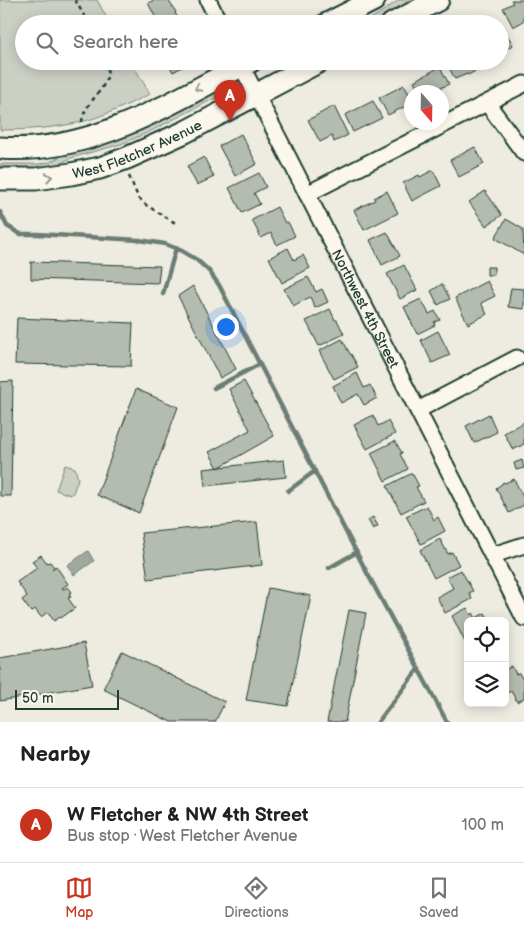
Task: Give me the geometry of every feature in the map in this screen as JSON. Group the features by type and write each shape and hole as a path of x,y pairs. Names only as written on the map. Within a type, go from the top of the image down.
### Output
{"main road":[{"path":"345,15 374,0"},
{"path":"409,15 438,0"},
{"name":"West Fletcher Avenue","path":"0,148 32,148 54,145 88,138 112,130 138,120 231,70"},
{"name":"West Fletcher Avenue","path":"0,179 36,179 71,174 100,168 128,158 185,132 303,70"}],"street":[{"path":"208,0 216,15"},
{"name":"Northwest 4th Street","path":"247,70 256,94 524,618"},
{"path":"307,194 524,84"},
{"path":"487,103 524,153"},
{"path":"418,410 516,358"},
{"path":"492,556 524,545"}],"path":[{"path":"75,0 84,15"},
{"path":"88,138 82,122 82,116 103,85 107,77 107,70"},
{"path":"127,172 138,197 146,205 177,224"}],"shaded area":[{"path":"0,0 97,0 105,15 15,15 15,70 136,70 150,94 85,121 43,128 0,130"},
{"path":"399,0 421,0 393,15 377,15"},
{"path":"224,86 227,92 149,132 121,144 71,158 49,169 0,171 0,164 38,164 50,162 68,152"},
{"path":"65,465 75,468 78,479 73,493 70,495 56,490"},
{"path":"88,551 94,561 74,575 67,565"}],"building":[{"path":"154,0 168,0 176,15 154,15 148,3"},
{"path":"511,0 524,0 524,21 513,27 509,15 507,15 503,8 513,3"},
{"path":"509,38 513,45 509,47"},
{"path":"434,70 442,70 449,84 447,85 416,85 414,81"},
{"path":"450,70 477,70 468,75 455,79"},
{"path":"404,85 404,107 388,115 379,98"},
{"path":"373,101 382,118 353,132 345,115"},
{"path":"334,106 348,135 334,142 332,136 320,142 308,120"},
{"path":"241,134 257,164 235,176 219,146"},
{"path":"475,147 484,164 459,177 450,160"},
{"path":"204,157 214,177 197,185 187,166"},
{"path":"433,170 441,186 412,201 403,183"},
{"path":"259,173 266,187 254,193 260,204 242,213 229,188"},
{"path":"387,191 398,213 364,230 354,210 375,200 374,198"},
{"path":"485,191 502,215 486,226 469,202"},
{"path":"277,207 285,223 288,222 295,236 277,245 271,233 261,238 252,220"},
{"path":"506,219 523,229 524,255 495,238"},
{"path":"387,232 400,256 382,265 370,240"},
{"path":"288,248 294,260 303,255 310,268 282,283 269,258"},
{"path":"31,262 160,266 158,283 31,279"},
{"path":"404,265 417,290 400,299 387,274"},
{"path":"487,267 494,267 494,275 487,275"},
{"path":"308,277 316,292 322,289 328,302 315,308 310,297 293,306 284,289"},
{"path":"487,281 495,296 481,303 487,314 468,324 455,298"},
{"path":"442,284 450,299 438,305 431,291"},
{"path":"193,286 236,369 220,378 178,296"},
{"path":"511,288 524,289 524,309 508,307"},
{"path":"421,299 429,314 435,311 440,320 434,322 435,325 417,334 404,307"},
{"path":"330,309 344,334 319,346 306,321"},
{"path":"17,318 133,323 131,366 15,364"},
{"path":"438,331 450,355 432,363 421,340"},
{"path":"342,339 358,367 334,379 319,351"},
{"path":"357,373 364,388 370,385 377,398 364,405 358,394 341,403 333,386"},
{"path":"13,381 11,496 0,496 0,382"},
{"path":"244,381 274,436 218,468 209,452 250,430 229,389"},
{"path":"136,389 178,407 139,513 97,495"},
{"path":"489,414 497,432 474,443 466,426"},
{"path":"373,415 378,426 388,421 395,434 367,449 354,425"},
{"path":"524,422 524,444 513,450 504,433"},
{"path":"395,441 408,469 385,481 371,453"},
{"path":"284,460 286,477 205,486 203,469"},
{"path":"522,460 524,468 516,470 514,463"},
{"path":"412,473 419,486 416,487 424,501 401,513 387,486"},
{"path":"514,479 524,499 524,505 509,513 496,488 504,482"},
{"path":"427,506 434,520 438,517 445,531 421,544 406,516"},
{"path":"373,517 378,526 373,529 368,520"},
{"path":"257,522 262,565 148,579 141,533"},
{"path":"440,539 448,554 452,552 459,565 434,578 420,550"},
{"path":"41,555 47,563 50,562 54,567 52,569 56,566 68,584 62,588 68,587 72,592 69,594 71,597 68,598 75,608 54,621 48,612 41,617 35,609 31,612 22,600 27,596 17,582 37,568 32,561"},
{"path":"461,570 473,591 469,593 472,599 445,613 437,597 453,588 447,577"},
{"path":"268,588 311,596 288,706 246,700"},
{"path":"467,608 471,615 473,613 475,617 464,617 464,640 452,616"},
{"path":"349,610 366,613 345,722 327,722"},
{"path":"485,613 488,617 478,617"},
{"path":"84,643 92,685 0,701 0,658"},
{"path":"122,651 225,702 215,722 171,722 103,689"},
{"path":"512,666 516,674 519,673 524,682 524,698 517,702 511,691 509,692 509,668"}],"waterway":[{"path":"0,212 7,226 20,234 139,240 165,244 197,260 209,271 219,285 365,569 447,722"},
{"path":"163,294 176,248"},
{"path":"214,388 260,364"},
{"path":"288,491 315,471"},
{"path":"329,568 357,552"},
{"path":"378,722 419,668"}],"place":[{"name":"W Fletcher & NW 4th Street","path":"230,121"}]}
